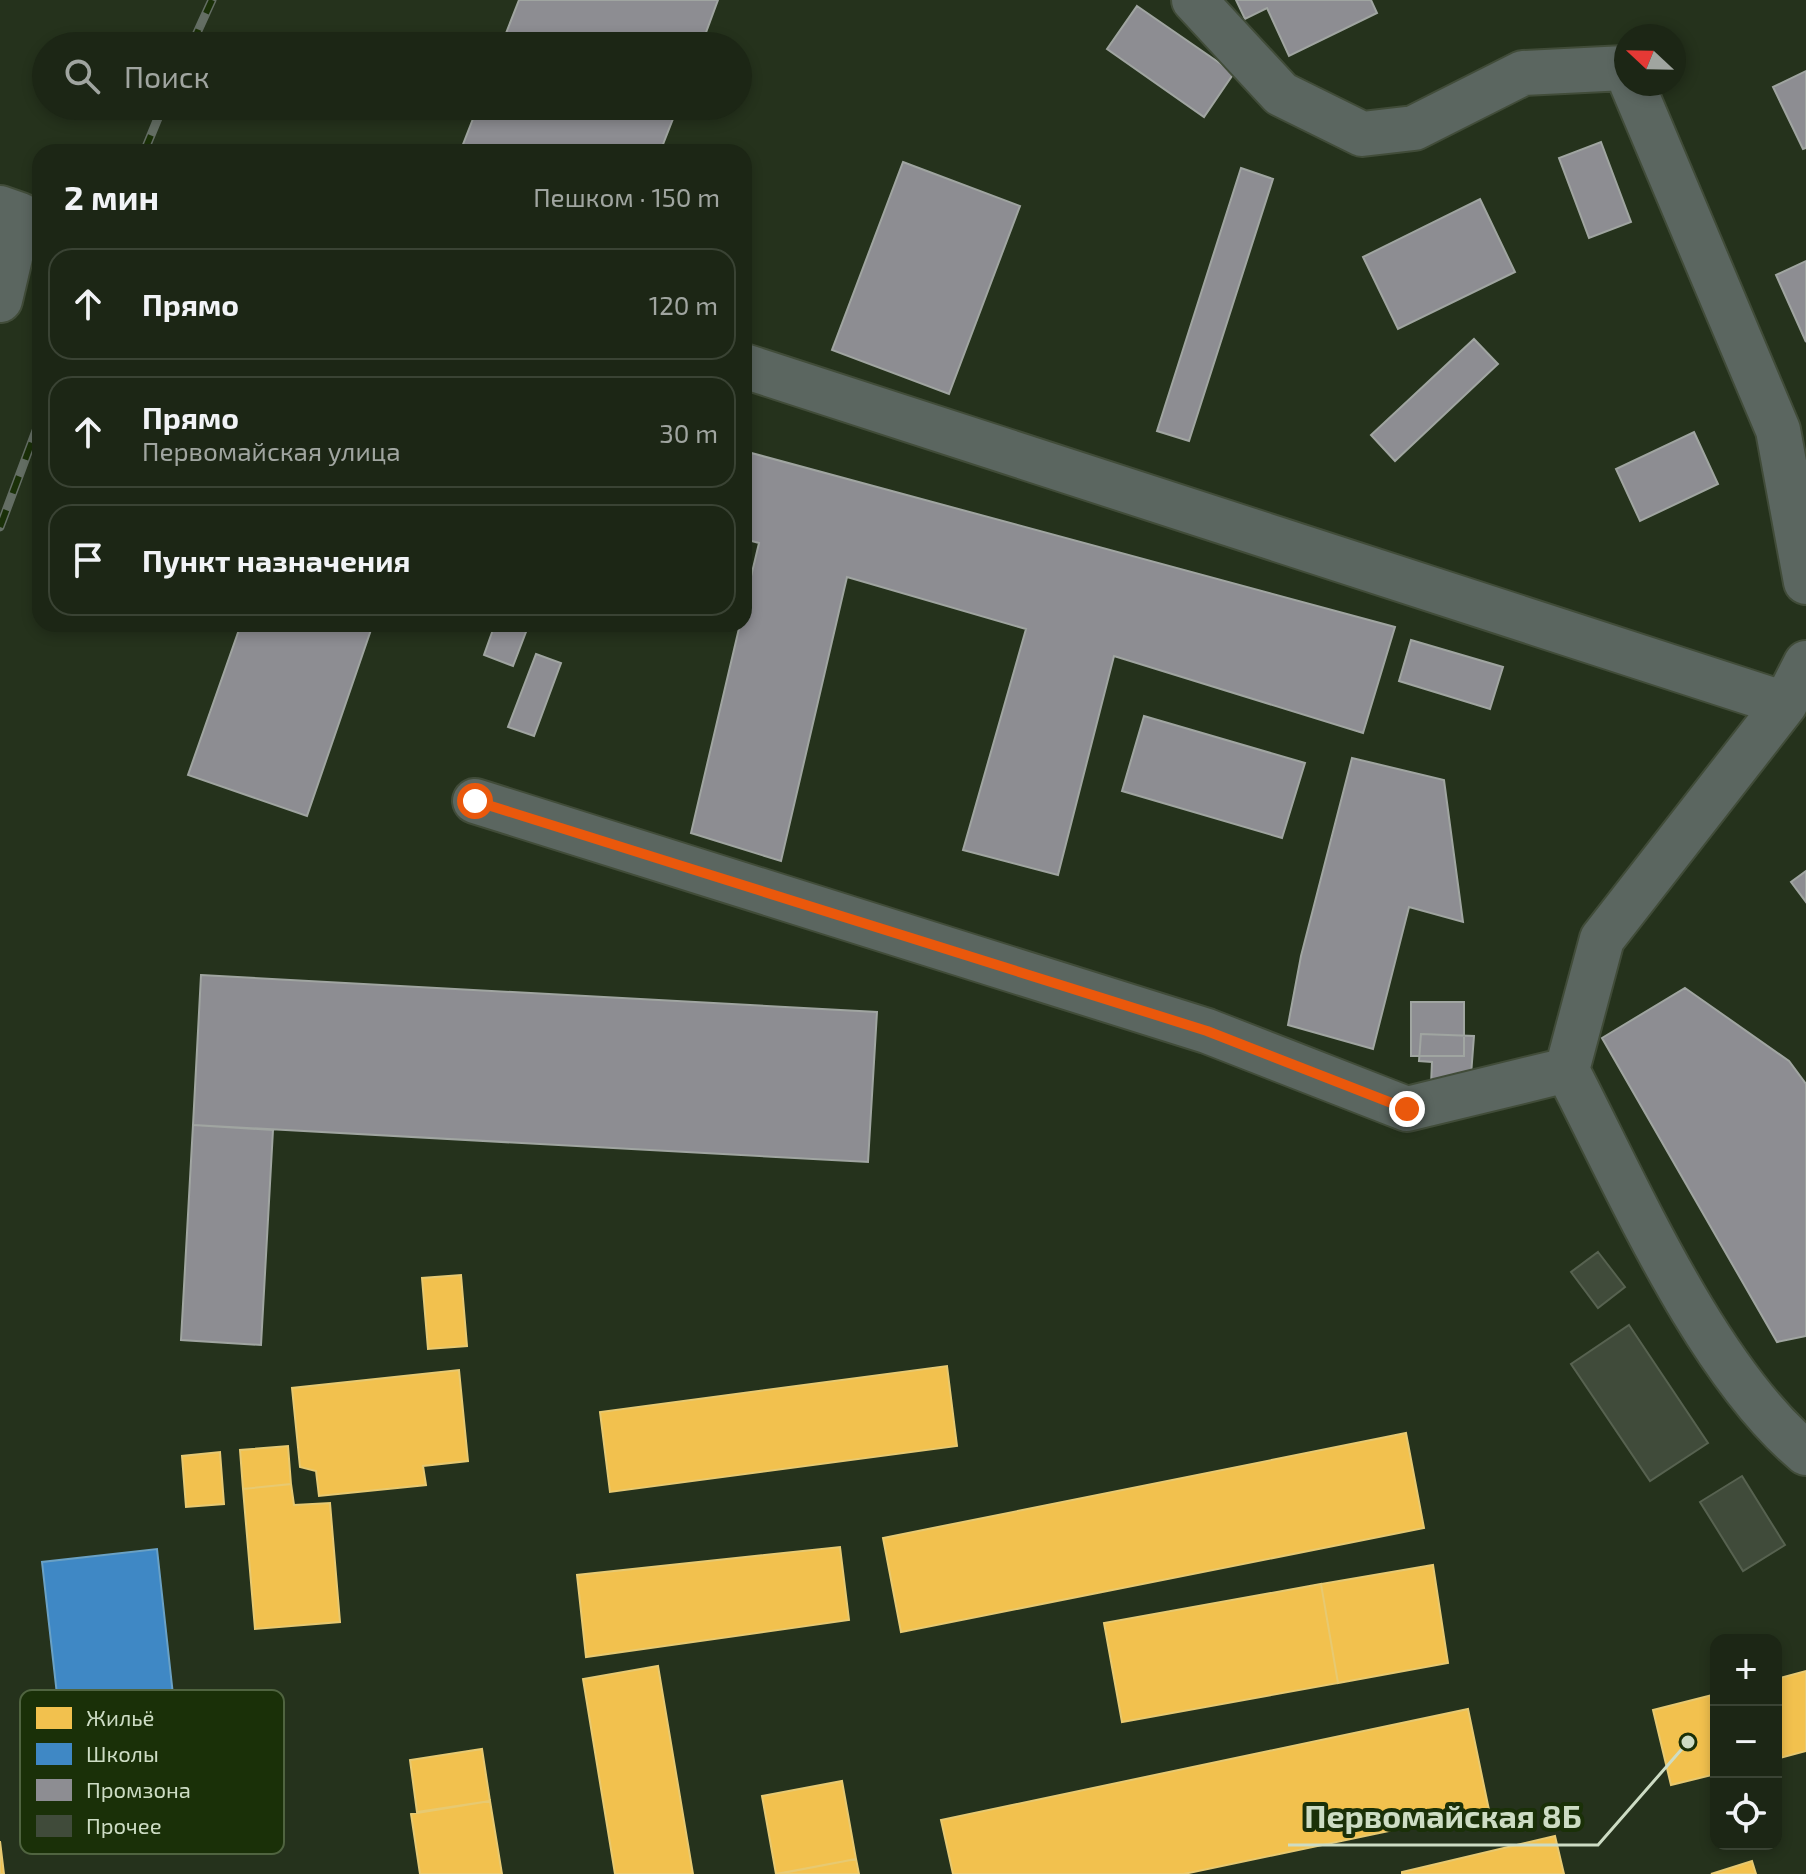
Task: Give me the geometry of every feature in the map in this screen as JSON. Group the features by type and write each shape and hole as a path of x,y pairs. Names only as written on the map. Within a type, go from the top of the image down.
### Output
{"street":[{"path":"1194,0 1281,94 1362,134 1414,128 1523,73 1614,69"},
{"path":"1637,96 1778,430 1806,582"},
{"path":"0,300 10,211"},
{"path":"752,369 1796,697"},
{"path":"1806,663 1796,697 1602,939 1567,1070 1679,1286 1732,1370 1787,1438 1806,1453"},
{"path":"475,801 1207,1031 1407,1109 1567,1070"}],"building: Жильё":[{"path":"461,1275 467,1346 428,1349 422,1278"},
{"path":"947,1366 957,1446 610,1492 600,1412"},
{"path":"459,1370 468,1461 423,1466 426,1485 319,1496 316,1471 300,1467 292,1388"},
{"path":"1406,1433 1424,1528 901,1632 883,1538"},
{"path":"288,1446 291,1484 243,1489 240,1450"},
{"path":"220,1452 224,1504 186,1507 182,1456"},
{"path":"291,1484 294,1505 330,1503 340,1622 255,1629 243,1489"},
{"path":"840,1547 849,1620 586,1657 577,1575"},
{"path":"1433,1565 1448,1663 1338,1683 1321,1584"},
{"path":"1321,1584 1338,1683 1122,1722 1104,1623"},
{"path":"658,1666 693,1874 615,1874 583,1679"},
{"path":"1806,1671 1806,1751 1782,1757 1782,1706 1782,1677"},
{"path":"1710,1696 1710,1775 1671,1785 1653,1710"},
{"path":"1468,1709 1489,1810 1184,1874 953,1874 941,1820"},
{"path":"482,1749 490,1801 417,1812 410,1760"},
{"path":"842,1781 856,1859 776,1874 762,1796"},
{"path":"490,1801 502,1874 420,1874 411,1814"},
{"path":"1555,1836 1564,1874 1402,1874 1402,1872"},
{"path":"0,1841 4,1874 0,1874"},
{"path":"856,1859 859,1874 778,1874"},
{"path":"1752,1861 1756,1874 1711,1874"}],"building: Школы":[{"path":"157,1549 172,1690 56,1690 42,1562"}],"building: Промзона":[{"path":"519,0 718,0 706,32 506,32"},
{"path":"1236,0 1371,0 1377,13 1289,56 1267,8 1245,19"},
{"path":"1137,6 1234,73 1204,117 1107,49"},
{"path":"1806,71 1806,148 1803,149 1773,87"},
{"path":"473,120 673,120 663,144 463,144"},
{"path":"1601,142 1631,222 1589,238 1559,158"},
{"path":"903,162 1020,206 949,394 832,350"},
{"path":"1241,168 1273,179 1189,441 1157,431"},
{"path":"1480,199 1515,272 1398,329 1363,257"},
{"path":"1806,261 1806,342 1776,275"},
{"path":"1474,339 1498,364 1395,461 1371,435"},
{"path":"1694,432 1718,484 1640,521 1616,469"},
{"path":"752,453 1395,627 1363,733 1114,656 1058,875 963,850 1026,629 847,577 781,861 691,833 738,632 752,632 752,572 759,543 752,541"},
{"path":"238,632 370,632 307,816 188,775"},
{"path":"492,632 526,632 513,666 484,655"},
{"path":"1411,640 1503,667 1490,709 1399,681"},
{"path":"536,654 561,663 534,736 508,727"},
{"path":"1144,716 1305,763 1282,838 1122,791"},
{"path":"1352,758 1444,780 1463,922 1409,907 1373,1049 1288,1025 1301,956"},
{"path":"1806,871 1806,902 1791,882"},
{"path":"201,975 877,1012 868,1162 193,1125"},
{"path":"1685,988 1789,1061 1806,1084 1806,1336 1777,1342 1602,1038"},
{"path":"1411,1002 1464,1002 1464,1056 1411,1056"},
{"path":"1421,1034 1474,1036 1470,1088 1431,1085 1432,1062 1419,1061"},
{"path":"193,1125 273,1130 261,1345 181,1340"}],"building: Прочее":[{"path":"1598,1252 1625,1287 1598,1308 1571,1272"},
{"path":"1629,1325 1708,1443 1650,1481 1571,1364"},
{"path":"1742,1476 1785,1545 1743,1571 1700,1502"}],"railway":[{"path":"197,32 212,0"},
{"path":"147,144 157,120"},
{"path":"0,527 32,441"}],"place":[{"name":"Первомайская 8Б","path":"1688,1742"}],"route":[{"path":"475,801 1207,1031 1407,1109"}]}
